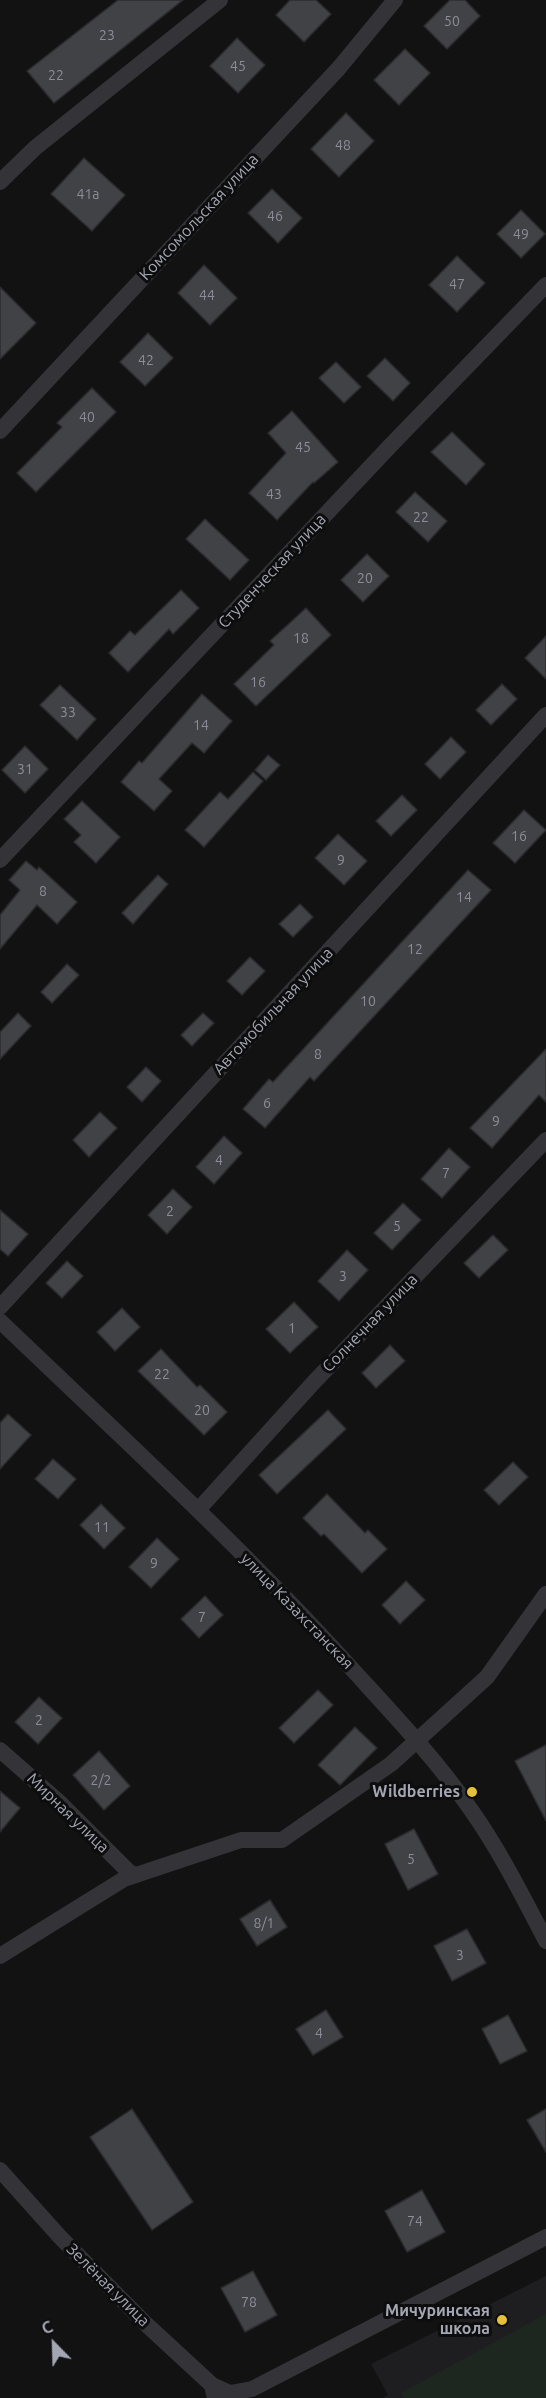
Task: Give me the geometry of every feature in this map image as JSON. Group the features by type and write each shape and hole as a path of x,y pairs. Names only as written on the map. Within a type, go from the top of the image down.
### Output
{"street":[{"path":"0,182 35,148 220,0"},
{"name":"Комсомольская улица","path":"0,431 339,68 395,0"},
{"name":"Студенческая улица","path":"0,860 390,446 546,285"},
{"name":"Автомобильная улица","path":"0,1307 546,716"},
{"name":"Солнечная улица","path":"198,1510 314,1383 546,1140"},
{"name":"улица Казахстанская","path":"0,1321 198,1510 305,1617 418,1741 480,1824 503,1860 546,1941"},
{"path":"0,1956 124,1879 241,1840 282,1840 391,1764 487,1677 546,1594"},
{"name":"Мирная улица","path":"0,1750 59,1802 129,1872 136,1875"},
{"name":"Зелёная улица","path":"0,2170 60,2237 214,2392"},
{"path":"214,2392 230,2393 252,2389 546,2237"}],"shaded area":[{"name":"Мичуринская школа","path":"546,2276 546,2398 383,2398 388,2395 371,2364"},
{"path":"546,2314 546,2398 404,2398 401,2393"}],"building":[{"path":"118,0 183,0 54,103 27,71"},
{"path":"290,0 316,0 331,14 304,42 276,15"},
{"path":"450,0 465,0 480,16 447,49 424,26"},
{"path":"237,38 265,65 238,93 210,66"},
{"path":"405,49 430,73 399,105 374,80"},
{"path":"346,113 374,141 339,177 311,149"},
{"path":"84,158 125,195 92,231 51,194"},
{"path":"272,189 302,218 278,243 248,213"},
{"path":"521,210 545,234 521,258 497,234"},
{"path":"457,256 485,283 457,312 429,285"},
{"path":"204,265 237,298 210,325 178,293"},
{"path":"0,287 36,323 0,359"},
{"path":"148,333 173,358 145,386 120,362"},
{"path":"385,358 410,383 393,401 367,376"},
{"path":"336,362 361,387 344,403 319,378"},
{"path":"92,388 116,412 36,492 17,473 62,427 57,423"},
{"path":"292,411 338,462 313,482 277,520 249,493 286,453 268,433"},
{"path":"452,432 485,464 466,485 431,452"},
{"path":"415,492 447,521 428,542 396,512"},
{"path":"205,519 249,560 230,580 186,539"},
{"path":"367,554 389,576 363,602 341,580"},
{"path":"181,590 199,608 173,634 169,629 128,672 109,653 130,631 135,635"},
{"path":"306,608 331,635 256,706 234,684 274,645 270,641"},
{"path":"546,636 546,679 525,658"},
{"path":"502,684 517,699 491,725 476,710"},
{"path":"60,685 96,719 77,740 40,705"},
{"path":"202,694 232,721 204,753 192,743 159,779 172,791 154,811 121,782 139,761 142,763"},
{"path":"451,737 466,752 440,779 425,764"},
{"path":"25,746 48,769 25,793 2,770"},
{"path":"268,755 280,765 266,780 255,770"},
{"path":"253,772 263,781 204,847 185,830 220,792 228,799"},
{"path":"402,795 417,810 391,836 376,821"},
{"path":"82,801 120,837 96,863 74,842 81,835 64,819"},
{"path":"524,810 546,830 515,863 493,843"},
{"path":"338,834 367,861 344,885 315,858"},
{"path":"26,861 37,870 39,867 77,902 57,924 37,905 0,949 0,915 20,890 9,880"},
{"path":"468,870 491,890 314,1081 310,1077 265,1128 243,1109 269,1079 273,1082"},
{"path":"158,875 168,884 133,924 122,913"},
{"path":"300,904 313,917 293,937 279,924"},
{"path":"250,957 265,971 242,995 227,981"},
{"path":"67,964 79,975 52,1003 41,992"},
{"path":"18,1013 31,1026 0,1059 0,1032"},
{"path":"203,1013 214,1023 192,1046 181,1035"},
{"path":"546,1049 546,1102 539,1095 492,1148 470,1128"},
{"path":"146,1067 161,1081 142,1102 127,1087"},
{"path":"100,1112 117,1128 89,1157 73,1140"},
{"path":"224,1136 242,1153 214,1184 196,1167"},
{"path":"449,1148 470,1167 442,1198 421,1179"},
{"path":"173,1189 192,1207 167,1234 148,1215"},
{"path":"403,1203 421,1220 392,1250 374,1233"},
{"path":"0,1210 28,1234 8,1256 0,1249"},
{"path":"493,1235 508,1250 479,1278 464,1263"},
{"path":"347,1250 368,1270 339,1301 318,1281"},
{"path":"67,1261 83,1276 62,1298 46,1283"},
{"path":"294,1302 318,1327 290,1353 266,1329"},
{"path":"122,1308 140,1327 115,1351 97,1332"},
{"path":"390,1345 405,1361 376,1388 362,1373"},
{"path":"161,1349 197,1387 200,1385 227,1412 204,1435 138,1371"},
{"path":"328,1410 346,1429 277,1494 259,1475"},
{"path":"8,1414 31,1435 0,1469 0,1423"},
{"path":"53,1459 76,1479 58,1499 35,1479"},
{"path":"513,1462 528,1477 499,1505 484,1490"},
{"path":"327,1494 365,1533 368,1530 387,1549 362,1573 324,1534 321,1536 303,1518"},
{"path":"101,1504 125,1528 104,1549 80,1525"},
{"path":"157,1538 179,1559 151,1588 129,1567"},
{"path":"406,1581 425,1600 400,1624 382,1605"},
{"path":"205,1596 223,1615 199,1638 181,1619"},
{"path":"318,1690 333,1705 294,1743 279,1728"},
{"path":"39,1697 62,1718 38,1744 15,1722"},
{"path":"355,1727 377,1748 340,1785 318,1765"},
{"path":"546,1745 546,1821 515,1761"},
{"path":"99,1751 130,1786 104,1810 73,1775"},
{"path":"0,1791 20,1808 0,1832"},
{"path":"414,1829 438,1874 408,1890 385,1844"},
{"path":"270,1900 287,1927 257,1946 240,1919"},
{"path":"467,1929 486,1963 452,1981 434,1946"},
{"path":"326,2010 343,2037 313,2055 296,2029"},
{"path":"508,2015 527,2051 500,2064 482,2029"},
{"path":"132,2109 193,2202 152,2230 90,2137"},
{"path":"546,2109 546,2152 527,2120"},
{"path":"422,2190 445,2232 407,2252 385,2211"},
{"path":"253,2271 277,2315 245,2332 221,2288"}],"place":[{"name":"Wildberries","path":"472,1792"},
{"name":"Мичуринская школа","path":"502,2320"}]}
